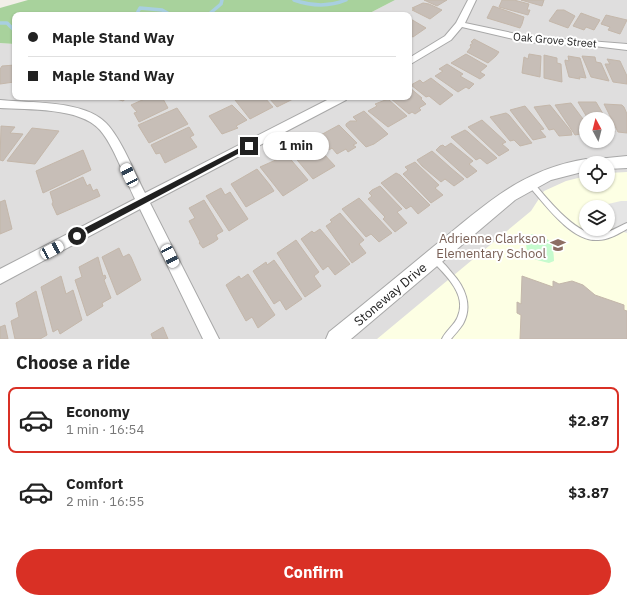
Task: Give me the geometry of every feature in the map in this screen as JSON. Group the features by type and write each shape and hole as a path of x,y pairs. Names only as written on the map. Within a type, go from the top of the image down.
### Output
{"street":[{"path":"412,60 448,38 460,24 472,0"},
{"name":"Oak Grove Street","path":"460,24 526,39 594,42 627,47"},
{"path":"0,277 336,100"},
{"path":"0,104 67,110 83,114 102,125 110,136 211,339"},
{"path":"615,162 627,162"},
{"name":"Stoneway Drive","path":"336,339 509,195 529,182 551,172 579,166"}],"lane":[{"path":"529,182 576,231 597,238 627,226"},
{"path":"432,258 449,273 456,283 463,307 462,316 446,339"}],"shaded area":[{"path":"395,0 627,0 627,339 0,339 0,43 12,44 12,100 412,100 412,12 372,12"},
{"name":"Adrienne Clarkson Elementary School","path":"627,172 627,339 377,339 531,211 544,191 566,181 579,178 579,192 615,192 615,173"},
{"path":"627,201 627,233 615,229 615,202"}],"green space":[{"path":"28,0 395,0 372,12 12,12 12,44 0,43 0,8"},
{"path":"532,234 547,239 552,244 554,261 549,263 537,260 528,254 526,237"}],"building":[{"path":"424,0 447,0 437,6"},
{"path":"502,0 514,0 529,4 527,10 530,10 528,15 499,7"},
{"path":"521,0 544,0 542,6"},
{"path":"423,3 442,10 430,19 412,10 415,9 412,8"},
{"path":"493,6 524,17 520,28 487,18"},
{"path":"557,10 564,10 575,16 568,28 549,21"},
{"path":"581,13 600,20 594,30 586,27 584,30 573,26"},
{"path":"606,15 627,20 620,34 608,30 610,27 601,24"},
{"path":"412,20 426,28 412,36"},
{"path":"474,39 499,52 488,63 467,52 471,47 470,45 473,43 471,42"},
{"path":"466,54 487,66 480,72 485,75 480,79 451,63"},
{"path":"529,54 541,56 540,77 522,73 524,57 528,59"},
{"path":"544,55 557,58 557,63 561,64 562,82 544,78"},
{"path":"568,56 580,58 586,78 579,77 580,79 569,77 565,62 565,60 569,61"},
{"path":"582,56 595,57 596,62 601,63 609,81 591,77"},
{"path":"607,59 620,61 627,76 627,84 613,82 605,64 610,64"},
{"path":"447,64 463,74 460,76 474,84 469,89 466,87 458,92 435,76 443,71 439,69"},
{"path":"12,65 12,82 0,84 0,69 2,66"},
{"path":"431,78 453,95 440,105 429,96 426,97 412,86 420,80 423,83"},
{"path":"412,90 422,98 421,99 426,104 419,108 421,110 415,114 412,112 409,114 392,100 412,100"},
{"path":"142,100 164,100 168,108 139,122 134,113 137,112 131,105"},
{"path":"235,100 267,100 273,107 250,119"},
{"path":"271,100 291,100 277,107"},
{"path":"389,100 407,116 388,127 368,111 377,106 375,104"},
{"path":"578,102 596,102 602,112 584,112"},
{"path":"571,103 579,114 579,134 575,135 555,105"},
{"path":"604,104 622,105 624,107 627,114 627,133 618,132 615,126 615,112 608,112"},
{"path":"232,105 247,120 236,126 238,128 222,134 209,116"},
{"path":"550,105 571,131 572,135 559,136 554,129 549,130 534,107"},
{"path":"525,106 544,129 540,130 546,137 533,140 510,110"},
{"path":"177,108 188,124 149,143 138,125"},
{"path":"364,111 388,134 374,144 366,147 346,126 346,124 350,121 357,121 353,117"},
{"path":"506,113 532,143 520,146 514,140 510,141 490,117"},
{"path":"482,120 506,142 502,144 509,150 499,156 468,127"},
{"path":"339,125 357,143 353,145 356,147 348,152 346,149 337,154 332,148 329,150 317,137"},
{"path":"1,126 15,127 10,133 23,134 3,161 0,160"},
{"path":"189,127 194,135 190,137 197,147 165,163 160,153 156,154 151,145"},
{"path":"32,128 59,131 35,164 7,161"},
{"path":"465,130 497,158 487,164 480,158 476,160 451,137"},
{"path":"313,137 326,152 323,153 335,166 313,179 293,155 305,149 301,144"},
{"path":"451,143 473,161 469,164 477,171 467,178 436,150 440,146 443,145 445,147"},
{"path":"83,150 91,170 43,193 36,171"},
{"path":"432,151 464,179 454,186 445,179 441,182 422,166 417,160"},
{"path":"287,155 308,180 283,196 260,167"},
{"path":"415,162 439,185 435,188 443,195 431,203 403,174 408,170 405,167"},
{"path":"257,169 274,191 246,207 231,184"},
{"path":"396,173 400,175 430,205 418,214 411,206 406,209 381,183"},
{"path":"83,177 87,186 90,184 93,191 97,189 100,196 57,215 52,204 53,202 50,192"},
{"path":"380,186 402,209 397,212 407,223 395,232 383,219 385,217 368,199 372,196 369,193"},
{"path":"221,188 225,195 230,192 248,219 229,231 206,196"},
{"path":"359,198 392,233 379,242 371,234 366,237 342,209"},
{"path":"5,200 12,229 0,234 0,202"},
{"path":"204,200 223,231 216,235 218,239 203,248 199,243 200,242 189,221 195,218 189,208"},
{"path":"340,213 364,240 359,244 366,253 352,263 326,226 332,222 330,220"},
{"path":"320,229 350,264 335,275 328,266 323,270 301,239 312,231 314,233"},
{"path":"296,240 319,272 314,276 321,286 305,297 277,253"},
{"path":"119,248 123,257 129,254 141,280 117,295 102,257"},
{"path":"98,257 103,276 105,275 106,278 104,280 111,298 102,303 103,306 87,316 75,280 82,277 79,267"},
{"path":"274,260 302,299 286,310 280,300 274,304 253,271 266,262 267,265"},
{"path":"248,274 275,315 258,328 252,317 246,321 226,285 239,276 241,279"},
{"path":"61,276 66,294 73,290 82,320 60,334 58,329 53,332 41,287"},
{"path":"522,276 553,287 553,281 559,284 572,281 583,285 595,295 624,305 624,310 627,311 627,339 520,339 521,315 517,313 517,302 521,304"},
{"path":"36,291 47,335 40,339 15,339 11,321 19,317 16,303"},
{"path":"5,325 8,339 0,339 0,327"},
{"path":"163,327 168,339 153,339 151,334"}],"waterway":[{"path":"212,12 221,4 222,0"},
{"path":"294,0 307,4 320,5 333,4 346,0"},
{"path":"138,12 140,8 162,10 166,12"},
{"path":"0,23 7,23 12,28"}],"place":[{"name":"Adrienne Clarkson Elementary School","path":"558,245"}],"route":[{"path":"77,236 249,146"}]}
